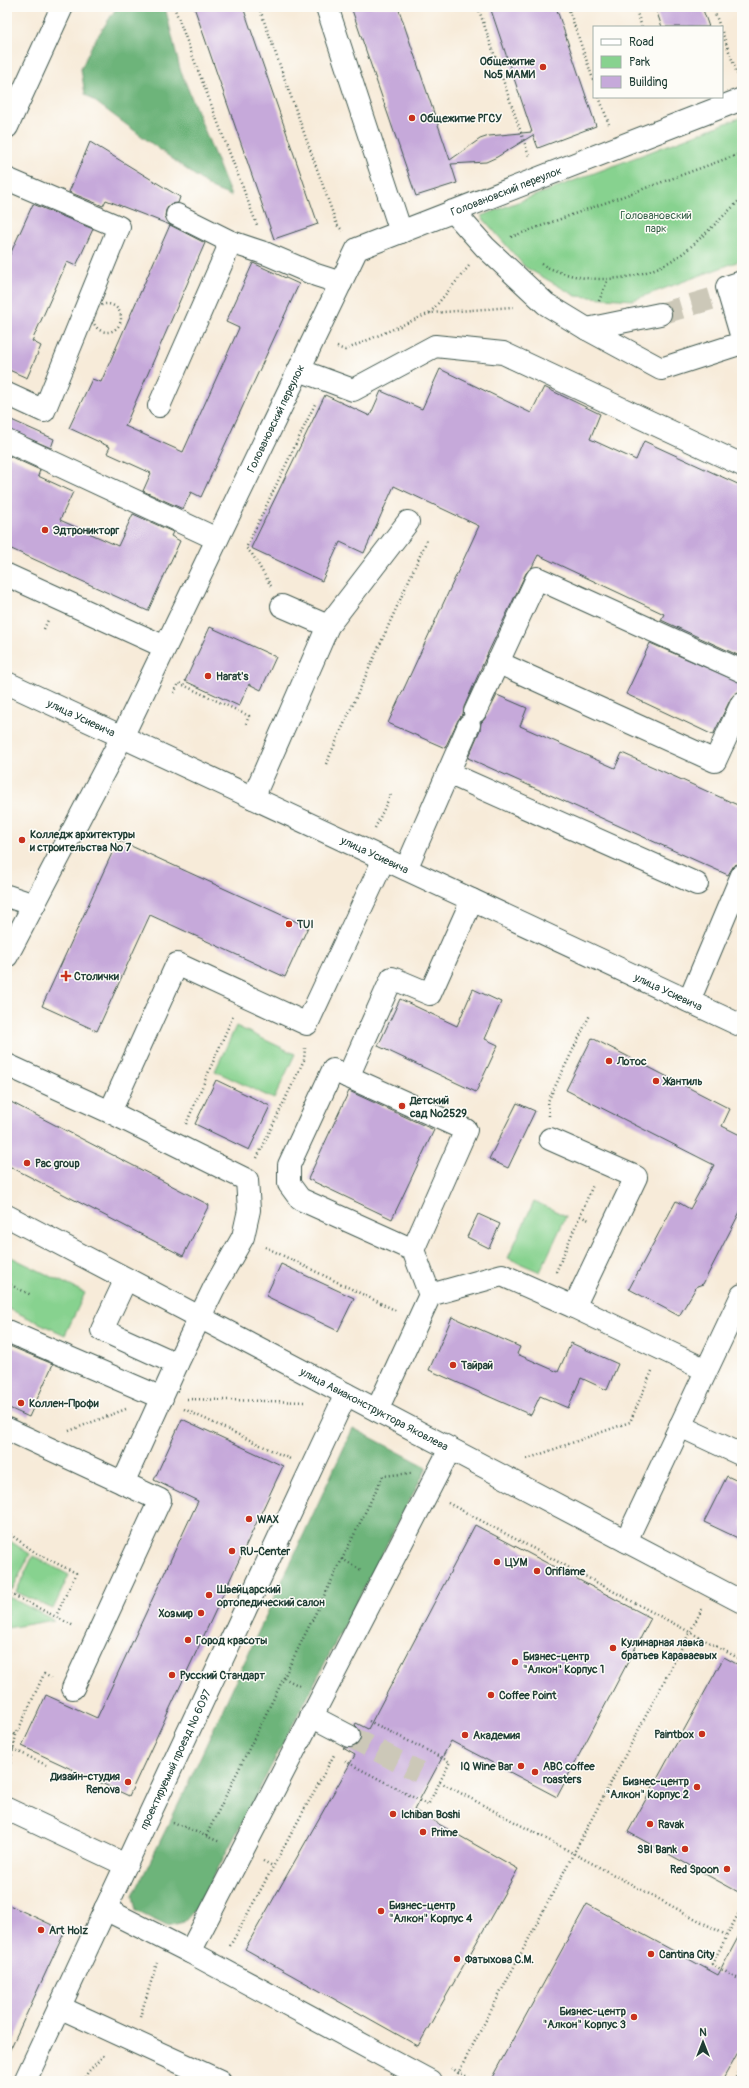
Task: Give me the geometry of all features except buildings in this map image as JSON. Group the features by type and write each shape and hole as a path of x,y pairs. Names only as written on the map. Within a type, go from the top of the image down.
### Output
{"street":[{"path":"7,127 62,7"},
{"path":"328,7 401,232"},
{"name":"Головановский переулок","path":"7,956 122,737 357,249 617,147 741,90"},
{"path":"7,179 119,227 44,411 7,394"},
{"path":"453,211 485,247 546,304 661,369 742,343"},
{"path":"177,215 230,242 267,254 316,275 341,283"},
{"path":"159,406 230,242"},
{"path":"742,282 727,287 742,338"},
{"path":"588,329 660,314"},
{"path":"299,370 353,390 435,346 502,353 742,465"},
{"path":"7,441 217,539"},
{"path":"254,798 328,626 408,522"},
{"path":"7,575 165,647"},
{"path":"406,869 497,662 537,578 742,671"},
{"path":"282,606 328,626"},
{"path":"497,662 715,761 742,703"},
{"name":"улица Усиевича","path":"7,683 742,1026"},
{"path":"448,774 697,884"},
{"path":"110,1112 177,964 307,1024 384,859"},
{"path":"689,1001 742,875"},
{"path":"7,896 34,905"},
{"path":"348,1077 392,978 430,994 472,900"},
{"path":"7,1065 110,1112 247,1180 249,1210 243,1236 177,1364 123,1483"},
{"path":"377,1410 430,1295 413,1250 466,1130 333,1070 289,1164 289,1184 300,1199 413,1250"},
{"path":"550,1138 636,1177 574,1307"},
{"name":"улица Авиаконструктора Яковлева","path":"7,1216 626,1541 741,1598"},
{"path":"430,1295 502,1275 574,1307 706,1370"},
{"path":"126,1279 102,1330 177,1364"},
{"path":"626,1541 742,1295"},
{"path":"7,1331 162,1398"},
{"name":"проектируемый проезд № 6097","path":"24,2081 346,1394"},
{"path":"680,1426 742,1455"},
{"path":"7,1430 160,1500 73,1688"},
{"path":"190,1952 450,1448"},
{"path":"311,1716 349,1736"},
{"path":"7,1809 126,1865"},
{"path":"105,1909 190,1952 430,2081"},
{"path":"59,2007 220,2081"}],"path":[{"path":"174,7 267,254"},
{"path":"259,7 338,225 357,249"},
{"path":"478,7 537,179"},
{"path":"568,7 593,79"},
{"path":"635,7 642,26"},
{"path":"713,7 720,26"},
{"path":"723,35 741,90"},
{"path":"599,98 617,147"},
{"path":"514,243 508,238 742,153"},
{"path":"536,260 573,277 608,279 635,276 659,267 686,251 742,198"},
{"path":"430,313 485,247"},
{"path":"282,606 252,554 246,548 327,380"},
{"path":"326,764 431,531 408,522"},
{"path":"174,693 179,683 249,716 245,726"},
{"path":"364,850 391,794"},
{"path":"177,1146 242,994"},
{"path":"550,1138 548,1101 590,1014"},
{"path":"247,1180 304,1060 307,1024"},
{"path":"547,1295 603,1162"},
{"path":"243,1236 418,1320"},
{"path":"7,1283 31,1295"},
{"path":"527,1459 630,1422 661,1349"},
{"path":"162,1398 311,1469"},
{"path":"206,1836 383,1476 439,1469"},
{"path":"448,1503 742,1660"},
{"path":"7,1532 36,1553 76,1573 56,1616"},
{"path":"7,1592 97,1637"},
{"path":"454,2081 690,1632"},
{"path":"7,1778 16,1735 44,1674 73,1688"},
{"path":"228,1950 334,1755 428,1805 450,1762 362,1718"},
{"path":"7,1730 16,1735"},
{"path":"13,1749 46,1765"},
{"path":"440,1782 726,1935"},
{"path":"742,1907 712,1964 742,1981"},
{"path":"734,2081 742,2066"}],"green space":[{"path":"117,7 165,7 180,69 231,196 213,189 85,94 81,69 92,45"},
{"name":"Головановский парк","path":"742,117 742,260 633,300 576,296 525,267 481,216"},
{"path":"236,1026 295,1054 274,1099 215,1071"},
{"path":"534,1201 566,1216 540,1272 508,1258"},
{"path":"7,1255 85,1293 65,1335 7,1308"},
{"path":"353,1428 427,1467 199,1905 184,1922 167,1926 136,1911 133,1896 180,1801"},
{"path":"7,1539 30,1554 12,1590 7,1587"},
{"path":"33,1556 69,1575 53,1609 16,1592"},
{"path":"7,1596 54,1620 7,1628"}],"tunnel":[{"path":"660,314 711,299"},
{"path":"349,1736 419,1772"}],"place":[{"name":"Общежитие №5 МАМИ","path":"543,67"},
{"name":"Общежитие РГСУ","path":"412,118"},
{"name":"Эдтроникторг","path":"45,530"},
{"name":"Harat's","path":"208,676"},
{"name":"Колледж архитектуры и строительства № 7","path":"22,840"},
{"name":"TUI","path":"289,924"},
{"name":"Столички","path":"66,976"},
{"name":"Лотос","path":"609,1061"},
{"name":"Жантиль","path":"656,1081"},
{"name":"Детский сад №2529","path":"402,1106"},
{"name":"Pac group","path":"27,1163"},
{"name":"Тайрай","path":"453,1365"},
{"name":"Коллен-Профи","path":"21,1403"},
{"name":"WAX","path":"249,1519"},
{"name":"RU-Center","path":"232,1551"},
{"name":"ЦУМ","path":"497,1562"},
{"name":"Oriflame","path":"537,1571"},
{"name":"Швейцарский ортопедический салон","path":"209,1595"},
{"name":"Хозмир","path":"201,1613"},
{"name":"Город красоты","path":"188,1640"},
{"name":"Кулинарная лавка братьев Караваевых","path":"613,1648"},
{"name":"Бизнес-центр \"Алкон\" Корпус 1","path":"515,1662"},
{"name":"Русский Стандарт","path":"172,1675"},
{"name":"Coffee Point","path":"491,1695"},
{"name":"Paintbox","path":"702,1734"},
{"name":"Академия","path":"465,1735"},
{"name":"IQ Wine Bar","path":"521,1766"},
{"name":"ABC coffee roasters","path":"535,1772"},
{"name":"Дизайн-студия Renova","path":"128,1782"},
{"name":"Бизнес-центр \"Алкон\" Корпус 2","path":"697,1787"},
{"name":"Ichiban Boshi","path":"393,1814"},
{"name":"Ravak","path":"650,1824"},
{"name":"Prime","path":"423,1832"},
{"name":"SBI Bank","path":"685,1849"},
{"name":"Red Spoon","path":"727,1869"},
{"name":"Бизнес-центр \"Алкон\" Корпус 4","path":"381,1911"},
{"name":"Art Holz","path":"41,1930"},
{"name":"Cantina City","path":"651,1954"},
{"name":"Фатыхова С.М.","path":"457,1959"},
{"name":"Бизнес-центр \"Алкон\" Корпус 3","path":"634,2017"}]}
